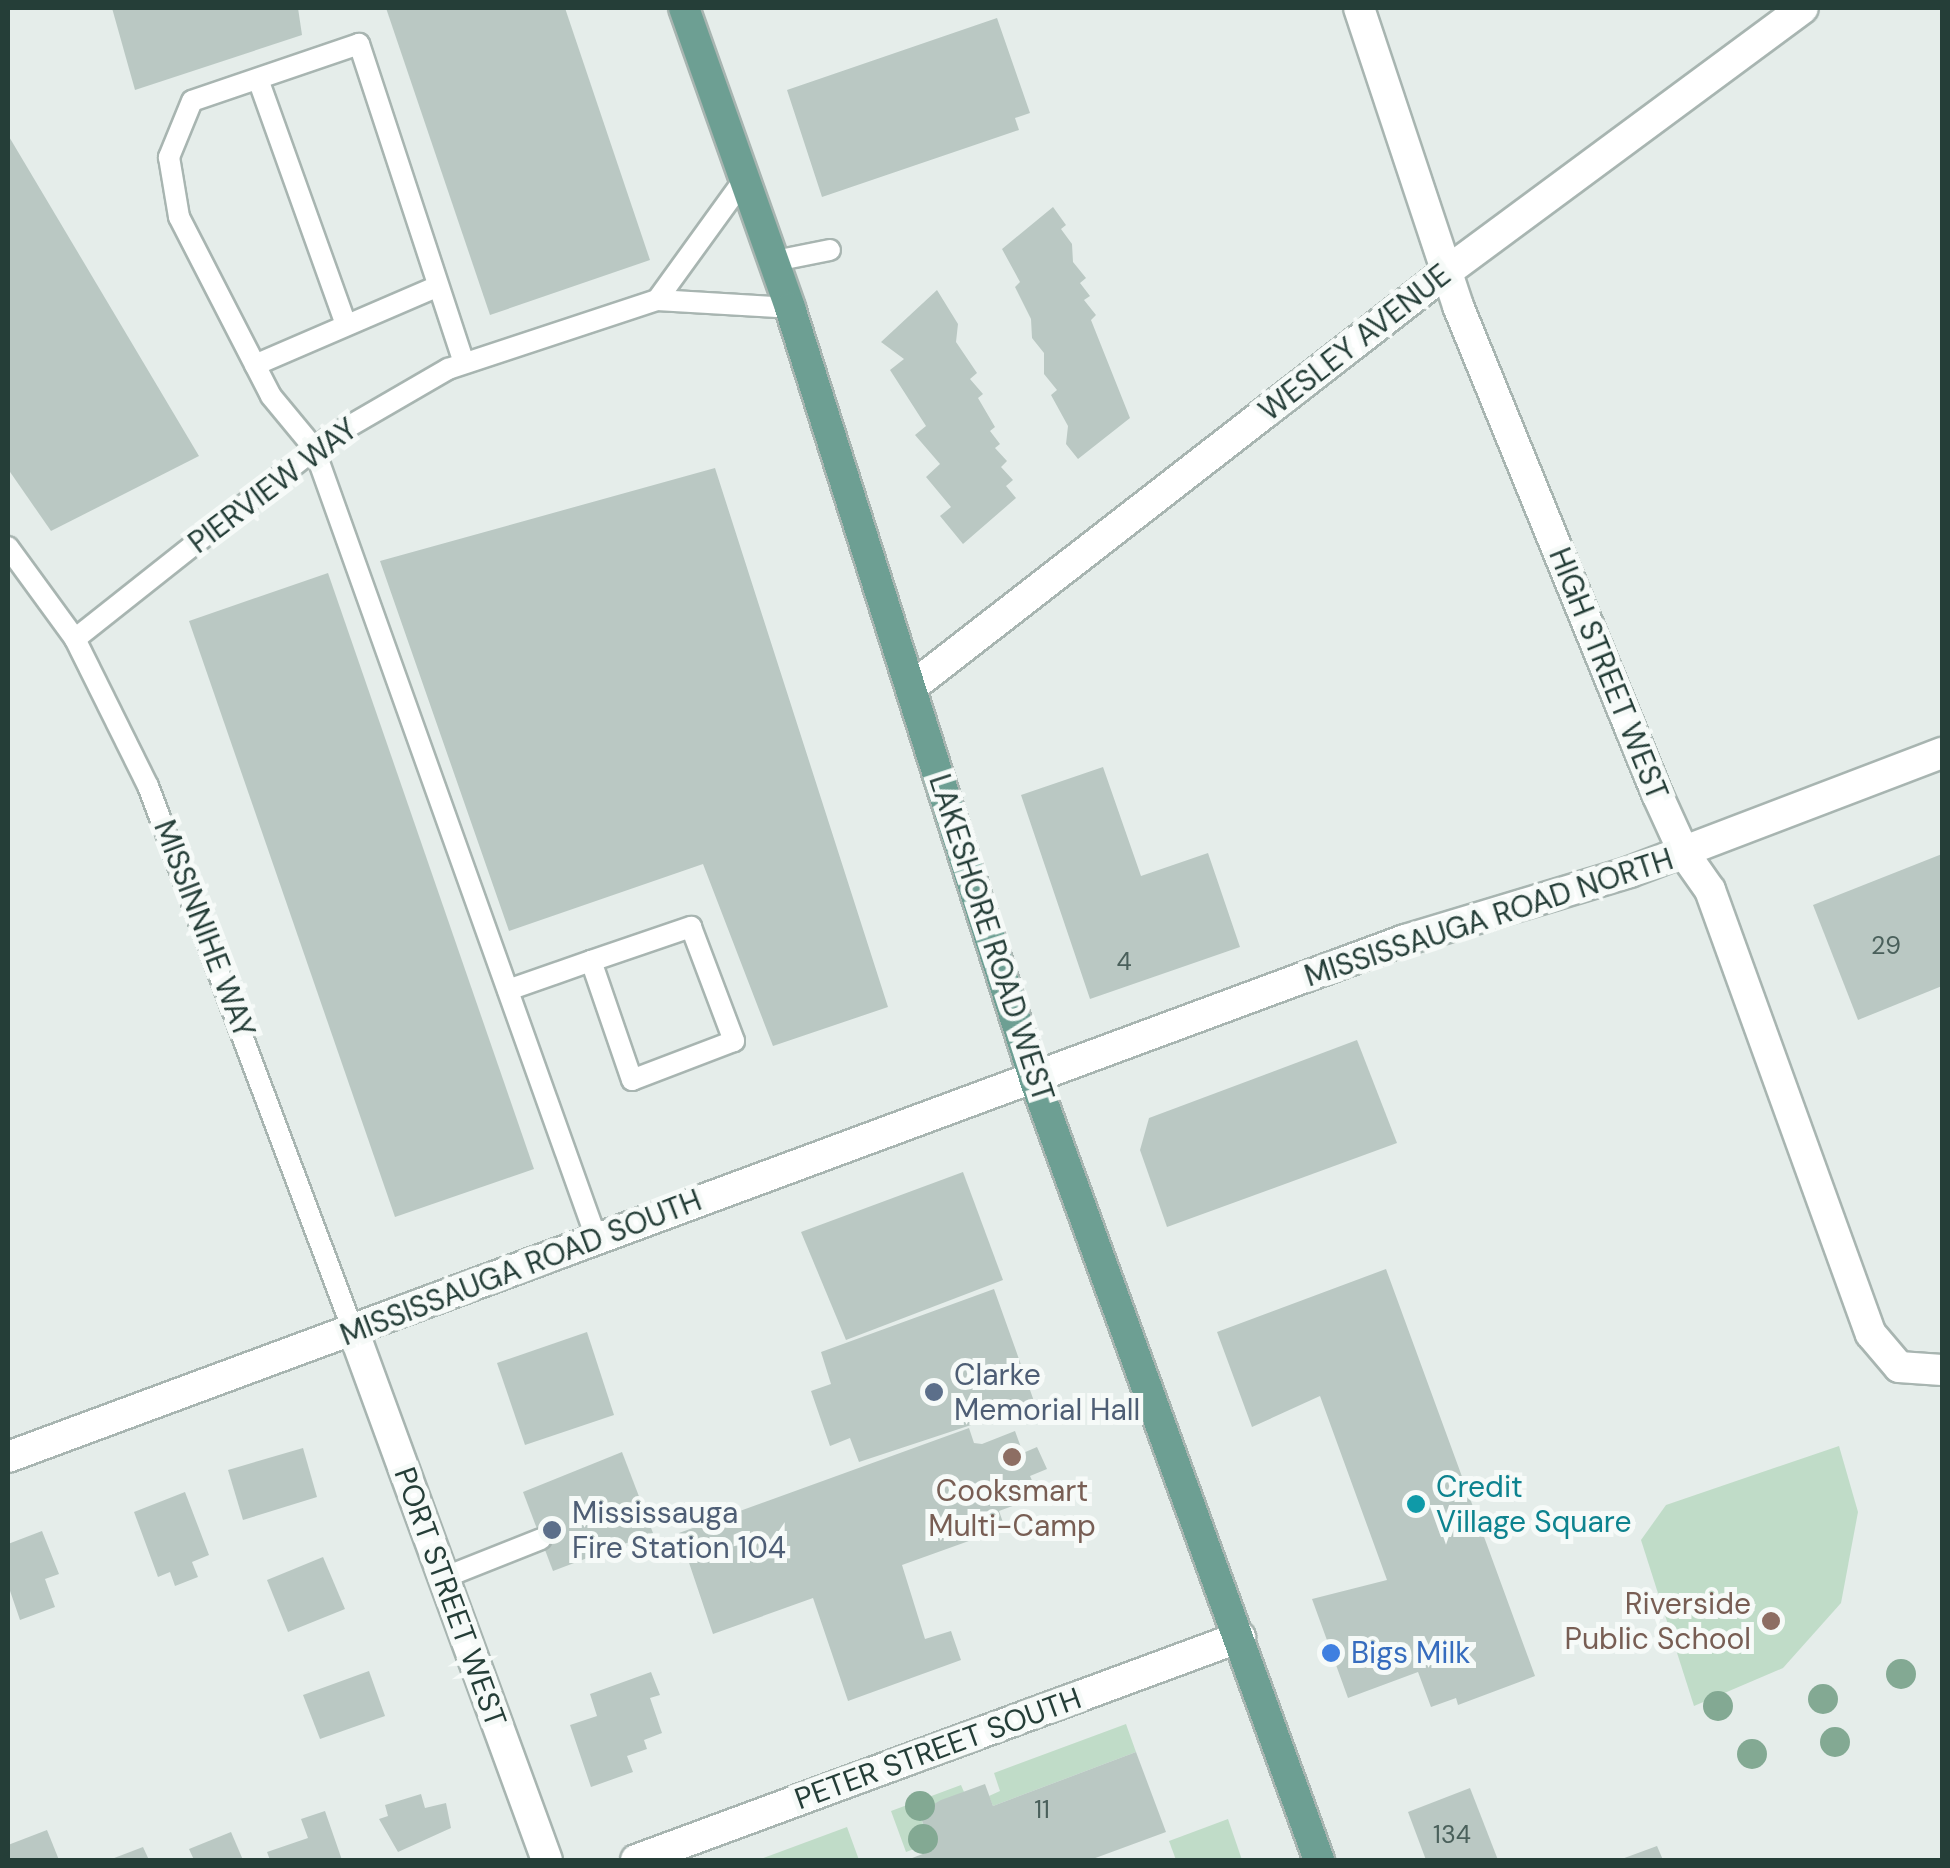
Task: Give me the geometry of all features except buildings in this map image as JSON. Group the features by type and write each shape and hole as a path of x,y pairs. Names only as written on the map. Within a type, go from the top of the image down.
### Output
{"main road":[{"name":"LAKESHORE ROAD WEST","path":"684,8 743,182 775,262 913,686 1035,1081 1319,1860"}],"street":[{"name":"HIGH STREET WEST","path":"1359,8 1446,273 1684,853 1710,890 1871,1334 1899,1367 1942,1370"},
{"name":"WESLEY AVENUE","path":"913,686 1446,273 1803,8"},
{"name":"MISSISSAUGA ROAD NORTH","path":"1035,1081 1405,940 1684,853 1942,753"},
{"name":"MISSISSAUGA ROAD SOUTH","path":"8,1458 1035,1081"},
{"name":"PORT STREET WEST","path":"354,1333 547,1860"},
{"name":"PETER STREET SOUTH","path":"636,1860 1240,1637"}],"lane":[{"path":"464,363 359,44 192,101 168,157 179,217 271,396 314,448 598,1240"},
{"path":"258,79 346,325"},
{"path":"658,300 743,182"},
{"path":"775,262 830,250"},
{"path":"256,364 438,286"},
{"name":"PIERVIEW WAY","path":"74,640 314,448 464,363 658,300 790,308"},
{"name":"MISSINNIHE WAY","path":"8,547 74,640 148,786 354,1333"},
{"path":"508,990 590,961 691,927 734,1041 632,1080 590,961"},
{"path":"442,1578 541,1540"}],"green space":[{"path":"1839,1446 1858,1512 1841,1603 1783,1668 1694,1706 1641,1540 1666,1505"},
{"path":"1126,1724 1136,1752 993,1806 989,1796 1000,1791 994,1773"},
{"path":"961,1785 964,1792 919,1813 930,1843 906,1852 891,1811"},
{"path":"1228,1819 1242,1860 1176,1860 1169,1841"},
{"path":"847,1827 859,1860 758,1860"}],"place":[{"name":"Clarke Memorial Hall","path":"934,1392"},
{"name":"Cooksmart Multi-Camp","path":"1012,1457"},
{"name":"Credit Village Square","path":"1416,1504"},
{"name":"Mississauga Fire Station 104","path":"552,1530"},
{"name":"Riverside Public School","path":"1771,1621"},
{"name":"Bigs Milk","path":"1331,1653"}]}
